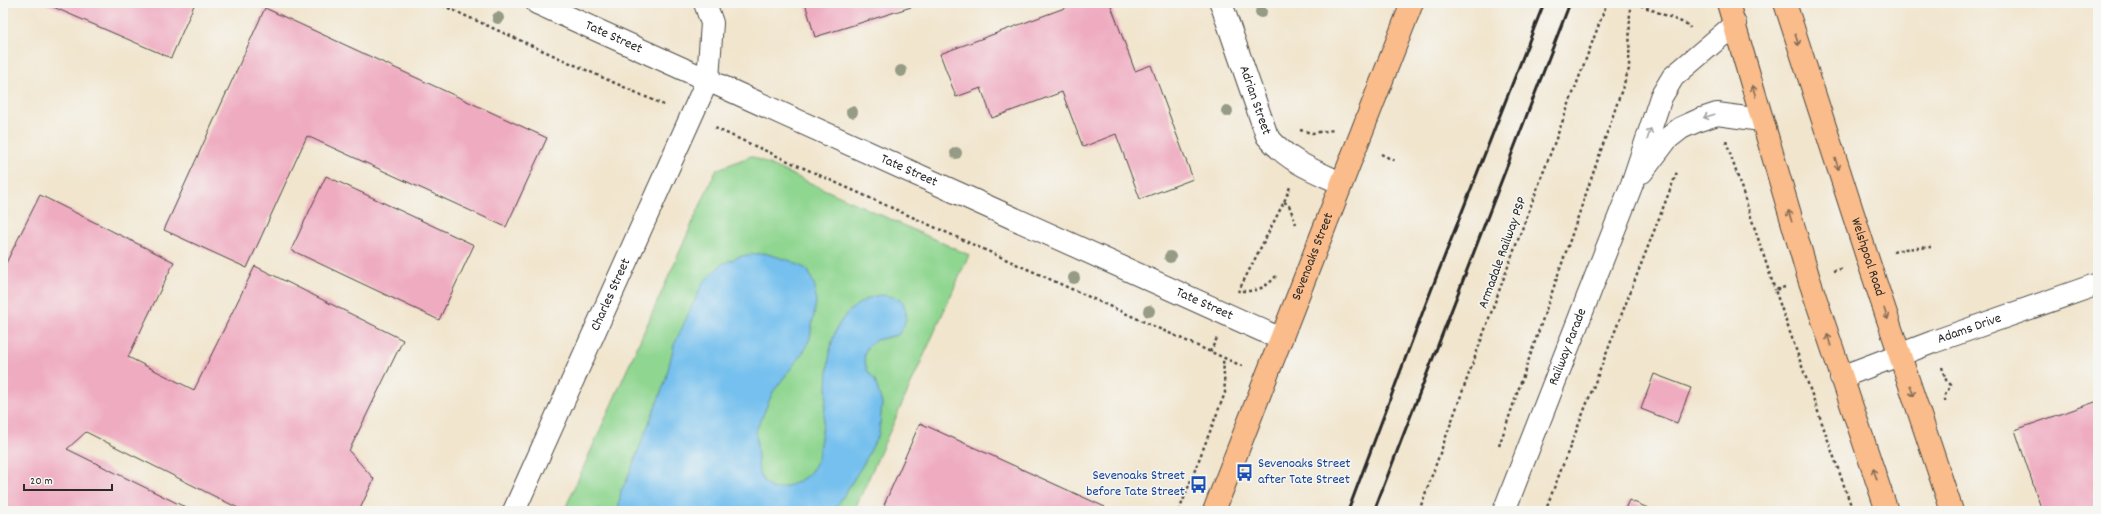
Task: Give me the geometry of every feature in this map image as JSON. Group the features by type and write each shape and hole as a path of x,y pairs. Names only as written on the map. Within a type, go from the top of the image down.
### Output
{"main road":[{"name":"Sevenoaks Street","path":"1214,511 1412,3"},
{"path":"1728,3 1761,120 1809,279 1887,511"},
{"name":"Welshpool Road","path":"1785,3 1952,511"}],"street":[{"name":"Tate Street","path":"537,3 1281,339"},
{"path":"705,3 712,23 708,79"},
{"name":"Adrian Street","path":"1221,3 1267,136 1279,150 1298,164 1341,183"},
{"name":"Railway Parade","path":"1504,511 1632,184 1661,96 1673,77 1735,24"},
{"name":"Charles Street","path":"514,511 708,79"},
{"name":"Railway Parade","path":"1632,184 1667,139 1681,128 1717,114 1761,120"},
{"name":"Adams Drive","path":"1841,377 1900,354 2098,284"}],"path":[{"path":"437,3 1266,377"},
{"name":"Armadale Railway PSP","path":"1419,511 1507,269 1607,3"},
{"path":"1498,449 1629,69 1630,3"},
{"path":"1717,114 1775,290"},
{"path":"1294,125 1299,129 1312,133 1334,130"},
{"path":"1210,352 1239,290 1284,202 1298,164 1312,133"},
{"path":"1545,511 1679,168"},
{"path":"1284,202 1289,205 1296,223 1295,229"},
{"path":"1239,290 1258,289 1269,284 1279,272"},
{"path":"1179,511 1225,393 1223,358"}],"green space":[{"path":"751,156 969,255 854,511 564,511 716,170"}],"water":[{"path":"764,253 791,261 808,270 815,287 816,302 810,338 804,351 773,392 756,431 759,473 765,483 773,489 799,481 810,473 817,461 825,410 830,352 836,330 842,320 849,311 871,297 886,295 902,301 906,310 906,318 898,335 876,340 867,347 864,356 867,370 875,380 882,404 879,434 864,463 834,511 618,511 621,490 626,482 665,382 674,345 703,282 722,264 741,256"}],"building":[{"path":"44,3 195,3 171,58"},
{"path":"805,3 924,3 815,37"},
{"path":"1078,3 1110,3 1135,71 1151,65 1193,179 1140,199 1116,134 1083,147 1062,92 992,118 981,88 956,97 940,54"},
{"path":"265,8 547,138 506,227 307,136 247,268 164,230"},
{"path":"326,176 474,245 439,320 291,250"},
{"path":"40,195 174,262 128,357 194,390 255,266 403,340 349,451 374,479 359,511 244,511 86,432 67,449 193,511 3,511 3,269"},
{"path":"1654,374 1691,388 1677,423 1641,409"},
{"path":"2098,401 2098,511 2042,511 2015,430"},
{"path":"920,423 1105,507 1103,511 898,511 884,505"},
{"path":"1629,500 1655,511 1624,511"}],"railway":[{"path":"1348,511 1425,306 1544,3"},
{"path":"1374,511 1570,3"}],"place":[{"name":"Sevenoaks Street after Tate Street","path":"1245,472"},
{"name":"Sevenoaks Street before Tate Street","path":"1198,484"}]}
